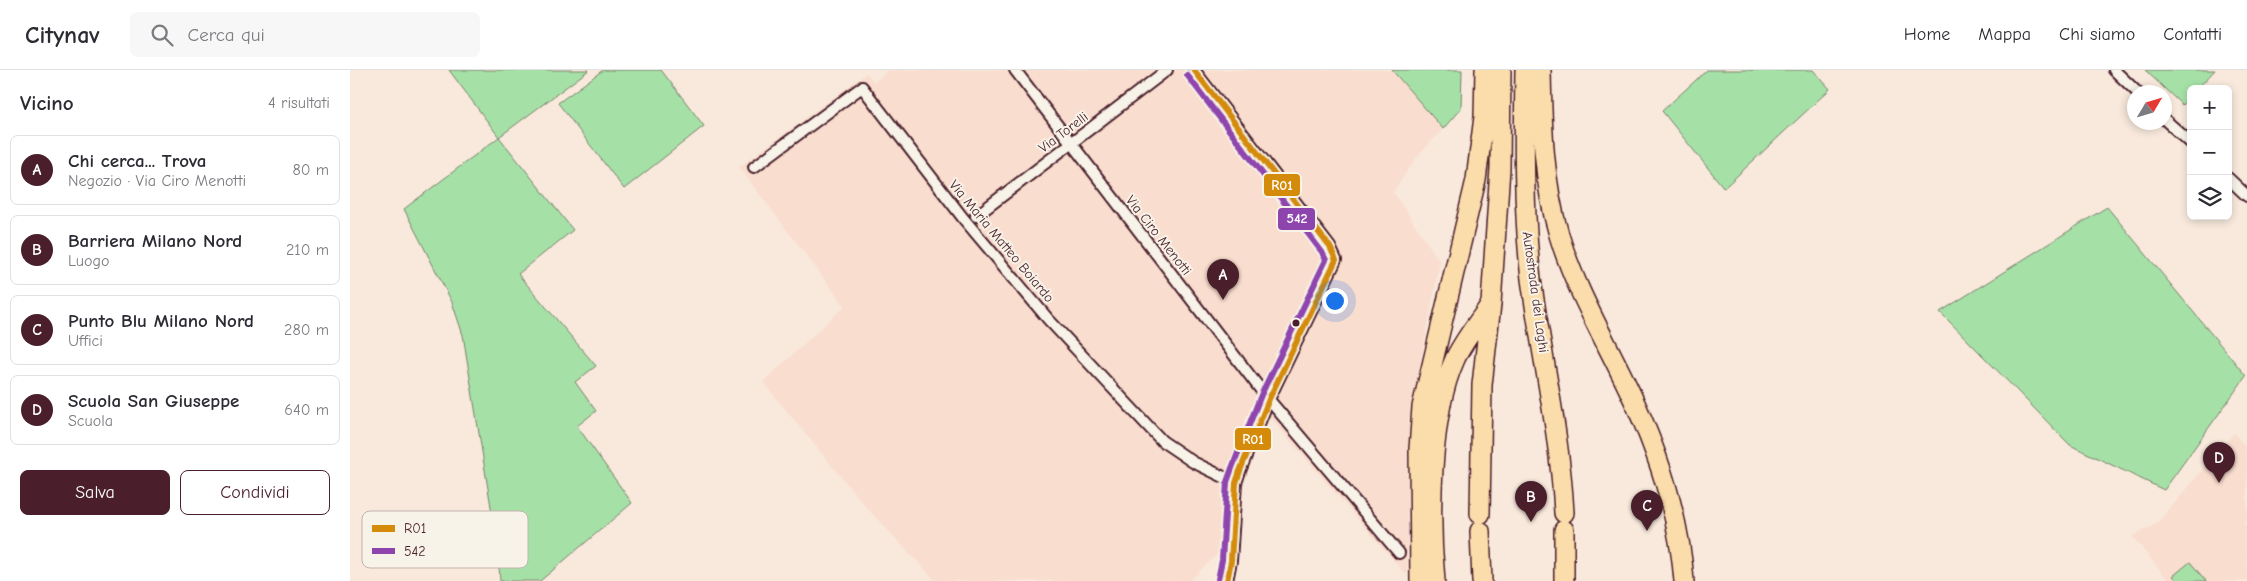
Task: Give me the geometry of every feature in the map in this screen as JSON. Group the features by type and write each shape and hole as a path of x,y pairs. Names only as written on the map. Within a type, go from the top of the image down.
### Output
{"highway":[{"path":"1420,581 1419,449 1422,407 1476,180 1482,136 1485,70"},
{"path":"1482,581 1480,523 1482,385 1491,304 1500,168 1500,70"},
{"name":"Autostrada dei Laghi","path":"1525,70 1528,243 1532,281 1559,445 1564,522 1564,581"},
{"path":"1541,70 1546,177 1559,236 1586,302 1641,415 1656,454 1677,527 1684,581"},
{"path":"1436,581 1432,492 1438,419 1443,391 1456,358 1491,304"}],"street":[{"name":"Via Ciro Menotti","path":"1015,70 1269,399 1399,553"},
{"name":"Via Torelli","path":"976,216 1167,70"},
{"path":"1194,70 1335,255 1334,265 1269,399 1236,483 1227,581"},
{"path":"2114,70 2130,85"},
{"name":"Via Maria Matteo Boiardo","path":"754,168 862,87 963,218 1036,304 1162,441 1193,462 1236,483"},
{"path":"2172,126 2187,139"},
{"path":"2232,182 2247,196"}],"shaded area":[{"path":"889,70 1392,70 1443,129 1416,158 1393,192 1440,262 1409,421 1407,576 1270,417 1243,484 1240,533 1189,581 936,581 866,507 763,382 845,306 739,167 867,73 874,82"},
{"path":"2234,433 2247,449 2247,518 2243,523 2247,527 2245,535 2247,537 2247,579 2245,581 2169,581 2132,536 2157,524"}],"green space":[{"path":"449,70 589,70 499,137"},
{"path":"603,70 661,70 704,126 624,189 558,103"},
{"path":"1392,70 1462,70 1461,108 1443,129"},
{"path":"1707,70 1813,70 1830,89 1724,188 1662,111"},
{"path":"2145,70 2215,70 2201,85 2187,85 2187,99 2182,105 2172,96 2172,85 2161,85"},
{"path":"499,137 573,230 518,274 596,366 575,382 596,411 577,426 632,503 540,581 500,581 499,568 528,568 528,511 492,511 463,335 452,302 404,209"},
{"path":"2107,207 2246,376 2164,490 2070,445 1940,312"},
{"path":"2190,562 2206,581 2178,581 2173,576"}],"transit line":[{"name":"R01","path":"1194,70 1330,247 1336,260 1269,399 1240,471 1236,483 1231,561 1227,581"},
{"name":"542","path":"1187,75 1322,252 1326,260 1261,395 1227,482 1222,560 1218,579"}],"place":[{"name":"Chi cerca... Trova","path":"1223,300"},
{"name":"Scuola San Giuseppe","path":"2219,483"},
{"name":"Barriera Milano Nord","path":"1531,522"},
{"name":"Punto Blu Milano Nord","path":"1647,531"}]}
